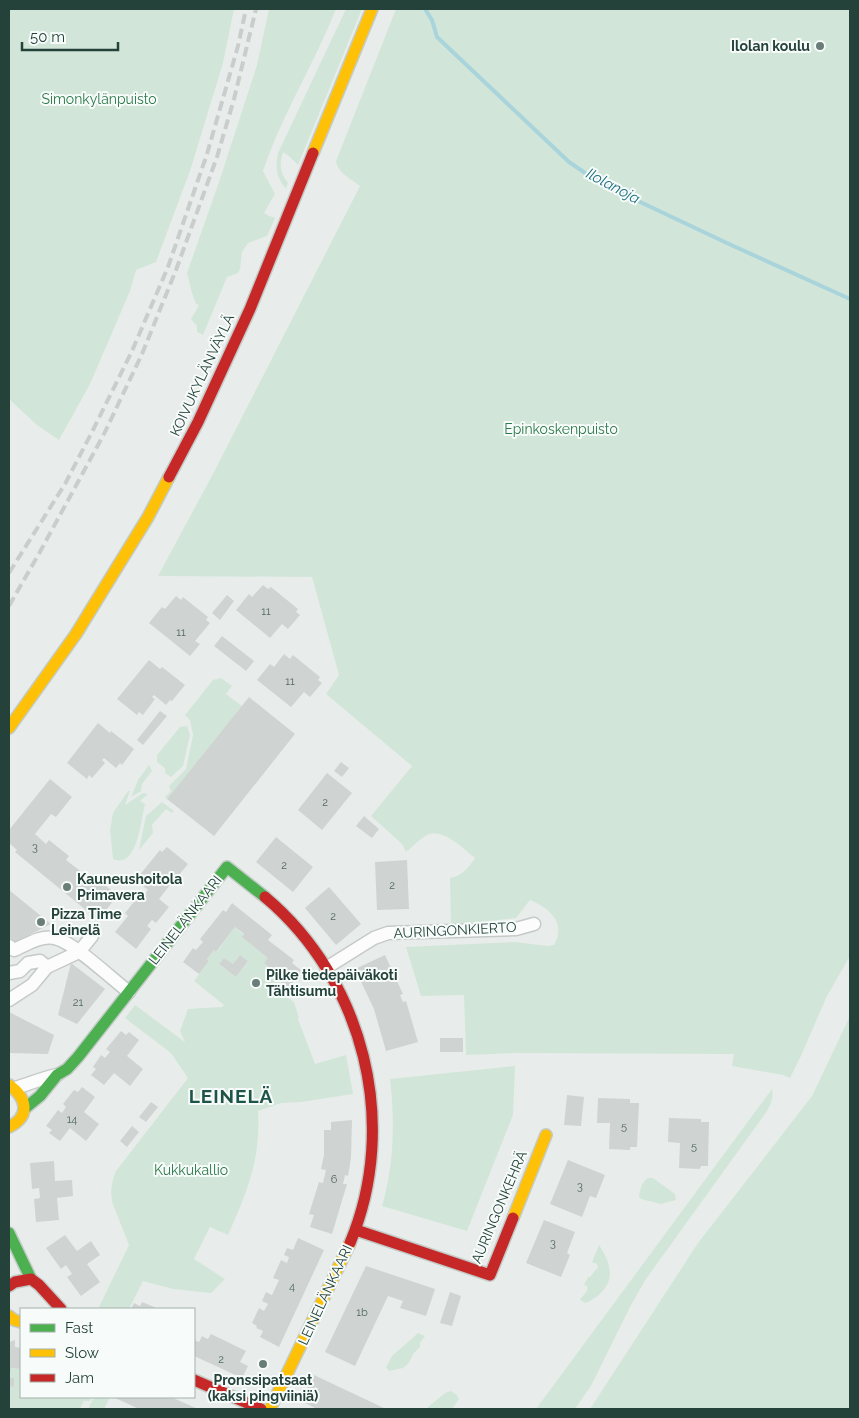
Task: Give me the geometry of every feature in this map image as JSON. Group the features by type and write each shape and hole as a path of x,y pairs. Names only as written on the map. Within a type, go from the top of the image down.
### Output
{"street":[{"name":"KOIVUKYLÄNVÄYLÄ","path":"9,728 81,625 148,517 198,422 257,292 372,9"},
{"name":"LEINELÄNKAARI","path":"12,1087 30,1084 67,1070 227,867 255,888 291,921 326,968 345,1001 360,1043 371,1092 372,1156 368,1188 356,1230 270,1409"},
{"name":"AURINGONKIERTO","path":"326,968 374,938 388,933 516,929 534,924"},
{"path":"9,973 20,971 28,963 44,964 79,952 92,936"},
{"path":"9,946 14,950 41,939 54,937 60,939 129,992"},
{"path":"9,1000 32,985 44,964 41,939"},
{"name":"LEINELÄNKAARI","path":"10,1130 22,1116 24,1109 40,1096 57,1075"},
{"path":"12,1087 21,1094 24,1109"},
{"name":"AURINGONKEHRÄ","path":"356,1230 490,1275 546,1135"},
{"path":"9,1233 14,1247 25,1264 31,1279 43,1288 60,1308"},
{"path":"14,1247 10,1279 15,1282 31,1279"},
{"path":"44,1308 47,1295"},
{"path":"195,1380 261,1409"}],"green space":[{"name":"Simonkylänpuisto","path":"9,9 234,9 223,63 190,171 156,262 136,270 130,291 90,384 59,440 37,425 9,399"},
{"path":"269,9 336,9 279,130 263,171 275,194 264,213 275,218 267,236 248,243 242,252 240,269 238,273 227,277 203,335 197,332 197,326 191,319 199,305 196,304 187,273 257,65"},
{"path":"346,9 362,9 298,165 283,152 281,169 288,183 286,189 277,172 278,153"},
{"name":"Epinkoskenpuisto","path":"396,9 850,9 850,956 827,996 790,1078 783,1075 732,1066 734,1054 515,1053 466,1055 464,995 421,996 406,947 515,942 554,945 558,930 554,917 544,907 530,900 516,918 451,925 450,878 461,873 475,858 453,840 440,834 425,836 406,852 402,844 371,816 412,766 326,694 339,675 312,577 158,576 214,472 360,186 339,169 336,161"},
{"path":"221,678 232,686 226,694 242,706 167,799 165,797 171,791 169,786 186,769 193,735 190,720 185,715 213,680"},
{"path":"187,726 190,735 183,766 171,777 165,773 165,768 157,762 157,755 180,727"},
{"path":"149,765 152,771 142,784 141,791 131,797 138,780"},
{"path":"128,791 130,791 125,805 143,793 148,794 140,801 145,804 133,851 128,857 121,860 113,859 110,830 113,813"},
{"path":"162,802 174,811 172,813 166,809 152,825 153,833 139,850 146,816"},
{"name":"Kukkukallio","path":"235,927 268,958 281,976 278,981 288,989 284,995 294,1002 298,1019 315,1064 346,1055 353,1094 281,1103 258,1111 255,1160 247,1190 235,1219 228,1235 210,1227 194,1259 225,1279 211,1293 173,1289 143,1281 130,1308 98,1308 129,1245 112,1202 111,1190 116,1171 188,1078 171,1053 125,1018 135,1005 185,1042 180,1031 188,1009 222,1007 224,1005 194,981 209,961 207,959 214,950 217,952","holes":["240,955 248,961 236,977 219,964 224,958 233,964"]},
{"path":"850,1016 850,1409 590,1409 698,1243 812,1096"},
{"path":"515,1066 513,1115 467,1231 382,1206 391,1159 393,1111 390,1079"},
{"path":"772,1089 771,1104 766,1112 646,1279 592,1384 575,1409 536,1409"},
{"path":"648,1178 653,1178 675,1194 676,1200 661,1204 641,1199 639,1197 640,1189"},
{"path":"599,1245 608,1263 609,1278 602,1292 586,1303 580,1300 587,1290 587,1286 584,1285 588,1277 598,1267 597,1264 592,1262"},
{"path":"418,1333 425,1336 408,1364 403,1368 389,1371 386,1367 392,1356"},
{"path":"11,1368 20,1369 20,1398 91,1398 90,1401 84,1401 80,1409 9,1409 9,1386 14,1387 14,1379 10,1378"},
{"path":"451,1391 459,1399 452,1409 428,1409 445,1393"},
{"path":"94,1398 110,1398 104,1409 88,1409"}],"building":[{"path":"263,585 268,589 271,587 298,609 296,612 300,615 288,629 282,624 270,638 236,610 249,594 252,597"},
{"path":"227,595 234,601 220,620 212,613"},
{"path":"176,596 181,600 183,597 208,617 206,620 210,623 195,641 200,644 190,656 149,623 162,607 165,609"},
{"path":"222,636 254,661 246,671 214,646"},
{"path":"284,654 290,659 293,655 320,677 318,680 322,683 310,697 304,692 291,707 257,680 270,664 274,667"},
{"path":"149,660 160,669 162,667 185,685 172,701 170,700 166,705 154,695 152,697 155,699 143,715 139,712 137,715 117,699"},
{"path":"249,697 295,734 214,836 167,799"},
{"path":"160,711 167,716 143,745 137,740"},
{"path":"98,723 134,749 122,765 120,763 116,768 104,758 102,760 105,763 92,778 89,775 87,779 67,763"},
{"path":"341,762 349,768 342,777 334,771"},
{"path":"327,773 352,793 322,830 298,810"},
{"path":"50,779 72,797 56,817 51,814 35,834 46,844 49,840 69,856 66,860 88,877 91,874 111,890 108,893 115,899 98,920 15,852 17,850 9,843 9,830"},
{"path":"364,816 379,829 372,838 356,826"},
{"path":"276,837 313,867 293,892 256,862"},
{"path":"167,847 188,864 175,880 171,877 167,882 170,885 159,899 169,907 156,923 152,920 147,926 151,929 136,949 115,932 128,916 125,913 141,893 144,895 148,890 138,882 141,879 138,877 160,850 162,852"},
{"path":"407,860 409,909 377,910 375,862"},
{"path":"329,887 361,924 336,945 305,908"},
{"path":"9,890 51,924 15,942 9,937"},
{"path":"232,903 272,935 268,940 294,960 292,963 302,971 288,989 278,980 281,976 264,963 268,958 242,937 244,934 235,927 216,952 214,950 207,959 209,961 199,974 183,962 193,948 196,950 203,942 200,939 223,910 226,912"},
{"path":"240,955 248,961 236,977 219,964 224,958 233,964"},
{"path":"385,955 403,994 400,995 403,1002 406,1001 418,1042 386,1051 374,1009 355,969"},
{"path":"71,963 105,989 77,1024 58,1015"},
{"path":"9,1012 54,1035 48,1054 9,1053"},
{"path":"121,1031 126,1035 129,1032 139,1040 127,1056 143,1069 130,1086 114,1073 104,1085 91,1075 96,1069 93,1067 101,1055 105,1058 110,1052 106,1049"},
{"path":"440,1038 463,1038 463,1052 440,1052"},
{"path":"82,1087 95,1097 84,1112 99,1124 86,1141 70,1128 60,1141 49,1133 52,1130 46,1126 58,1110 62,1113 66,1107 63,1104 74,1090 78,1092"},
{"path":"567,1095 584,1097 581,1126 564,1125"},
{"path":"598,1098 630,1099 630,1103 639,1103 637,1147 630,1147 630,1150 609,1149 610,1123 597,1123"},
{"path":"151,1102 158,1107 146,1122 139,1117"},
{"path":"669,1118 701,1119 701,1122 709,1122 708,1166 701,1166 700,1169 679,1168 680,1143 668,1142"},
{"path":"352,1120 351,1158 348,1176 345,1175 343,1184 347,1184 332,1234 310,1227 314,1215 309,1214 319,1182 323,1183 326,1170 321,1169 324,1155 324,1130 331,1130 331,1122"},
{"path":"132,1126 139,1132 127,1147 120,1141"},
{"path":"568,1160 605,1175 596,1198 590,1196 582,1217 550,1204"},
{"path":"54,1161 55,1181 72,1180 73,1196 57,1198 59,1220 36,1222 34,1199 40,1198 39,1188 32,1189 30,1163"},
{"path":"544,1220 575,1232 567,1253 570,1255 561,1277 526,1263"},
{"path":"65,1235 77,1251 91,1241 100,1255 87,1264 100,1282 81,1296 67,1277 72,1274 66,1265 61,1269 46,1248"},
{"path":"298,1238 324,1250 279,1347 260,1337 263,1331 256,1328 257,1326 252,1323 259,1308 264,1311 268,1304 262,1301 266,1292 272,1295 279,1280 273,1278 281,1260 287,1263 289,1257 284,1255 287,1248 293,1250"},
{"path":"366,1266 435,1289 426,1316 400,1308 403,1301 388,1296 355,1366 325,1352"},
{"path":"450,1292 461,1296 452,1326 440,1323"},
{"path":"142,1302 157,1308 132,1308 134,1303 140,1306"},
{"path":"211,1334 246,1351 240,1362 248,1366 242,1378 195,1356 195,1340 199,1342 202,1336 208,1339"},
{"path":"15,1340 15,1347 20,1348 20,1369 11,1368 10,1375 9,1375 9,1342"},
{"path":"314,1375 386,1409 317,1409 301,1401"},
{"path":"9,1378 14,1378 14,1387 9,1386"},
{"path":"115,1398 173,1398 198,1409 139,1409"}],"waterway":[{"name":"Ilolanoja","path":"425,9 432,20 437,37 569,162 600,183 850,299"}],"railway":[{"path":"9,573 65,484 132,351 168,267 207,154 238,46 246,9"},
{"path":"9,606 104,434 142,354 176,270 217,157 234,99 256,9"}],"traffic: fast":[{"path":"24,1109 40,1096 57,1075 67,1069 78,1057 227,867 265,897"},
{"path":"9,1233 31,1279"}],"traffic: slow":[{"path":"313,153 372,9"},
{"path":"9,728 76,634 148,517 169,477"},
{"path":"9,1085 20,1096 24,1107 21,1118 9,1127"},
{"path":"513,1218 546,1135"},
{"path":"270,1409 350,1243"},
{"path":"9,1316 20,1322"}],"traffic: jam":[{"path":"169,477 198,422 250,309 313,153"},
{"path":"265,897 299,931 327,969 349,1012 363,1056 371,1103 372,1150 365,1197 350,1243"},
{"path":"356,1230 490,1275 513,1218"},
{"path":"9,1286 15,1282 31,1279 60,1308"},
{"path":"195,1380 261,1409"}],"place":[{"name":"Ilolan koulu","path":"820,46"},
{"name":"Kauneushoitola Primavera","path":"67,887"},
{"name":"Pizza Time Leinelä","path":"41,922"},
{"name":"Pilke tiedepäiväkoti Tähtisumu","path":"256,983"},
{"name":"Pronssipatsaat (kaksi pingviiniä)","path":"263,1364"}],"district":[{"name":"LEINELÄ","path":"231,1096"}]}
